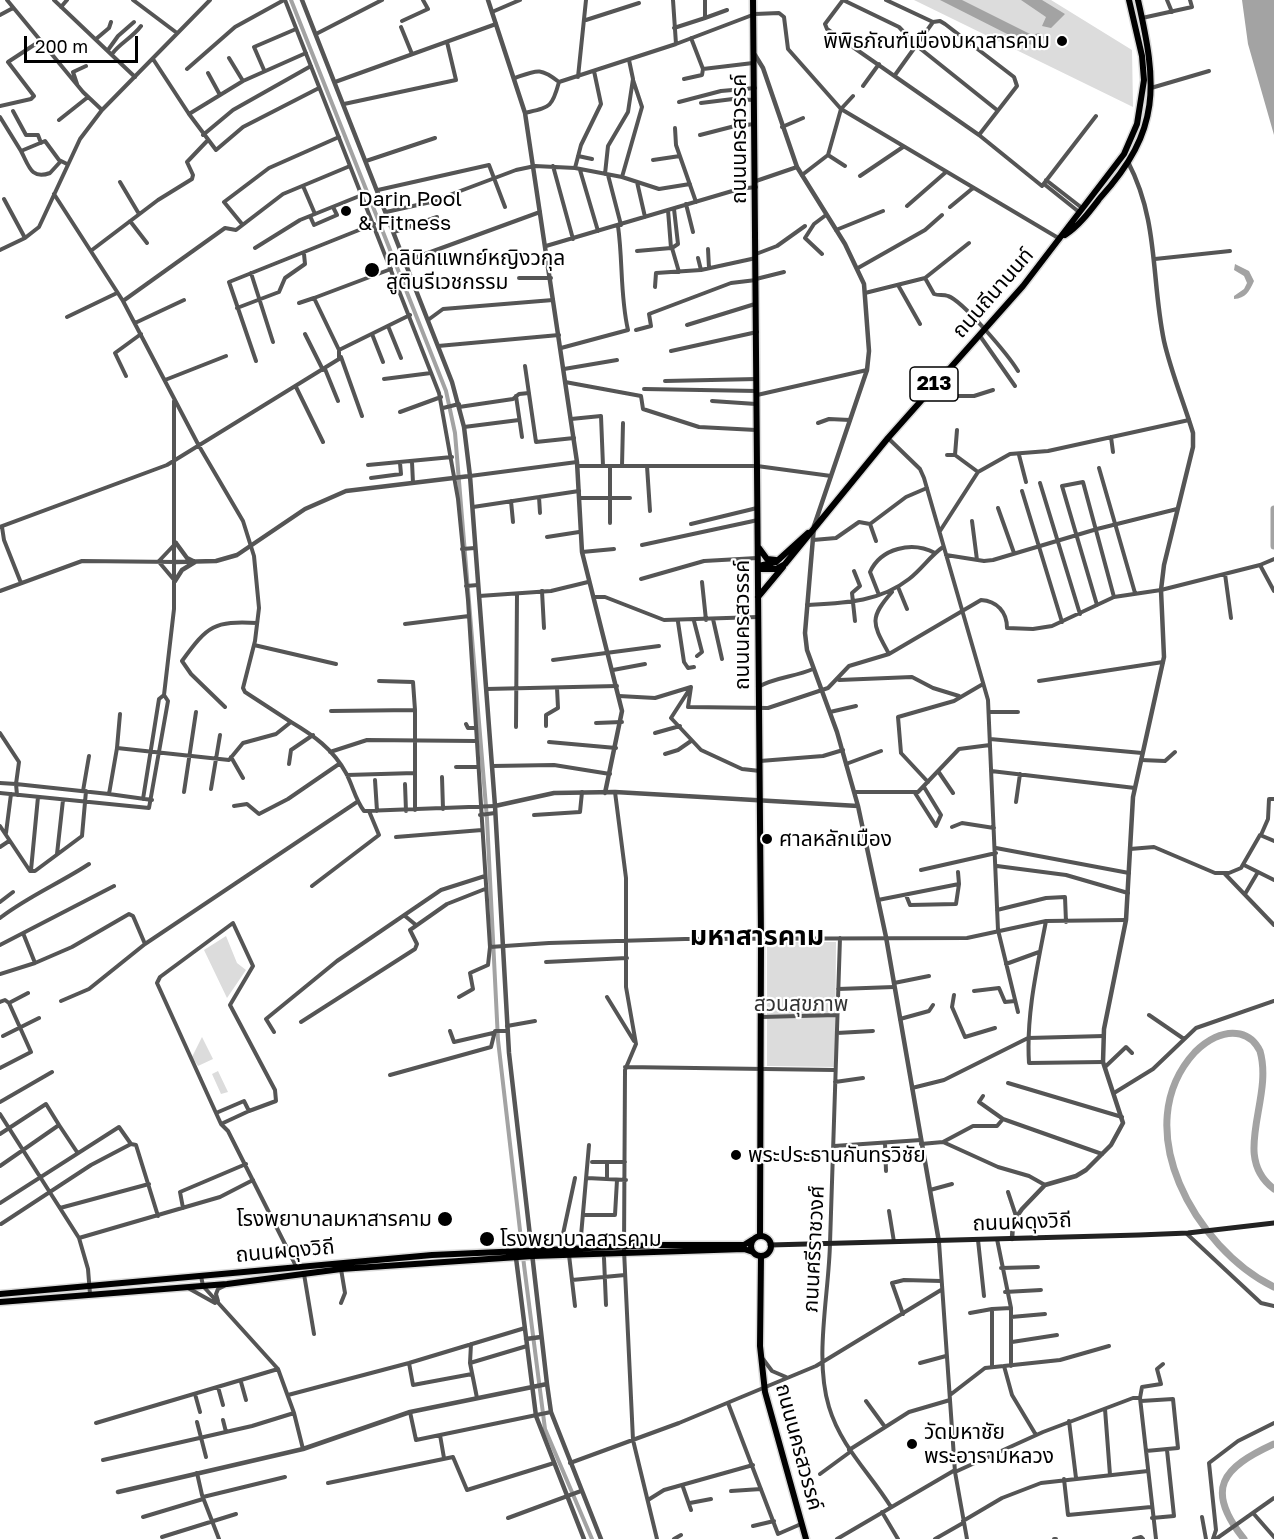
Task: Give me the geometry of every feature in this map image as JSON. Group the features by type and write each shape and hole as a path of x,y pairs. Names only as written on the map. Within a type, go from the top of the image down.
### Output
{"main road":[{"name":"ถนนนครสวรรค์","path":"755,0 757,687 761,939 760,1236"},
{"name":"ถนนถีนานนท์","path":"758,597 783,562 1060,239 1124,154 1137,124 1144,80 1142,56 1129,0"},
{"name":"ถนนถีนานนท์","path":"1060,239 1071,232 1128,162 1144,127 1151,88 1151,61 1138,0"},
{"path":"1087,202 1093,207"},
{"path":"758,545 766,559 783,562"},
{"path":"758,568 776,569 783,562"},
{"name":"ถนนผดุงวิถี","path":"770,1245 939,1242 1187,1233 1274,1223"},
{"path":"760,1236 767,1238 770,1245 769,1251 761,1256 753,1252 752,1240 760,1236"},
{"name":"ถนนผดุงวิถี","path":"530,1253 569,1255 624,1250 744,1245 752,1240"},
{"name":"ถนนผดุงวิถี","path":"0,1302 188,1288 341,1269 518,1255 560,1248 744,1249 753,1252"},
{"name":"ถนนผดุงวิถี","path":"0,1294 296,1266 518,1255"},
{"name":"ถนนนครสวรรค์","path":"761,1256 761,1355 764,1387 806,1539"},
{"path":"296,1266 301,1274"}],"street":[{"path":"54,0 135,77"},
{"path":"61,7 67,0"},
{"path":"133,0 177,33"},
{"path":"0,250 25,238 39,227 80,139 102,110 210,0"},
{"path":"187,69 235,27 284,0 441,397 457,479 467,586 480,814 491,947 488,965 470,973 473,989 459,997"},
{"path":"302,0 406,261 459,405 464,427 473,507 474,548 495,806 506,1029 530,1253 551,1412 601,1539"},
{"path":"316,34 382,0"},
{"path":"402,21 428,9 423,0"},
{"path":"488,0 525,113 535,166 574,438 582,552 619,696 622,722 605,793"},
{"path":"492,12 520,0"},
{"path":"578,76 586,20 586,0"},
{"path":"673,0 676,44"},
{"path":"705,0 705,18"},
{"path":"998,110 917,46 899,27 843,0 825,24 827,29 980,135 1042,186 1096,116"},
{"path":"886,0 933,22 940,21 945,24 1014,77 1017,86 980,135"},
{"path":"1167,0 1172,12"},
{"path":"1142,18 1192,7 1190,0"},
{"path":"8,1 76,85 102,110"},
{"path":"586,20 639,3"},
{"path":"0,15 13,8"},
{"path":"674,28 727,10"},
{"path":"559,82 676,44 754,14 782,14 788,49 841,110 1060,239"},
{"path":"96,39 109,28 111,22"},
{"path":"110,52 118,36 134,22"},
{"path":"894,75 933,22"},
{"path":"334,82 496,24"},
{"path":"110,52 141,27"},
{"path":"401,27 412,54"},
{"path":"264,70 254,47 296,29"},
{"path":"684,80 702,75 703,69 691,38"},
{"path":"0,106 31,99 34,96 8,62 40,41"},
{"path":"344,104 456,80 447,42"},
{"path":"189,114 264,70 306,53"},
{"path":"755,55 763,68 797,167 858,268 865,293 869,352 867,370 812,529 805,633 813,669 843,750 855,792 886,937 939,1242 955,1471 967,1539"},
{"path":"229,58 243,81"},
{"path":"153,59 203,135 216,150 243,127 319,88"},
{"path":"622,177 642,107 628,60"},
{"path":"703,69 755,63"},
{"path":"863,86 879,64"},
{"path":"76,85 73,71 86,66"},
{"path":"203,135 233,110 311,66"},
{"path":"515,78 536,70 546,72 559,82"},
{"path":"574,168 601,104 594,71"},
{"path":"1151,88 1209,71"},
{"path":"208,73 220,95"},
{"path":"561,348 628,330 622,305 623,258 620,225 606,174 608,146 628,111 633,79"},
{"path":"525,113 549,107 554,101 559,82"},
{"path":"679,102 721,91 755,88"},
{"path":"802,175 828,155 841,110 853,96"},
{"path":"59,120 88,97"},
{"path":"701,103 733,99 755,100"},
{"path":"13,111 26,135 38,135 41,143"},
{"path":"0,117 21,151 30,171 36,174 50,172 61,161"},
{"path":"782,127 803,118"},
{"path":"700,135 735,126 755,124"},
{"path":"675,128 680,156 696,201"},
{"path":"242,224 224,202 269,168 339,137"},
{"path":"366,161 435,138"},
{"path":"92,250 139,213 192,179 193,175 187,162 208,140"},
{"path":"21,151 45,141 61,161 67,164"},
{"path":"860,176 903,147"},
{"path":"828,155 845,166"},
{"path":"578,156 592,159"},
{"path":"653,160 680,156"},
{"path":"1012,1239 1013,1222 1016,1216 1045,1185 1076,1176 1102,1154 1119,1133 1122,1116 1104,1065 1104,1036 1126,920 1135,788 1163,662 1161,590 1164,565 1193,447 1190,420 1164,341 1150,219 1137,179 1128,162"},
{"path":"378,190 489,165 496,178 505,207"},
{"path":"123,301 225,228 236,230 283,195 350,166"},
{"path":"386,212 431,202 535,166 574,168 622,177 659,189 690,184"},
{"path":"553,166 573,239"},
{"path":"546,246 756,184 797,167"},
{"path":"580,170 598,231"},
{"path":"907,206 946,172"},
{"path":"120,182 139,213"},
{"path":"637,182 645,217"},
{"path":"1045,182 1081,210"},
{"path":"303,186 314,225 337,215 333,207"},
{"path":"950,207 973,188"},
{"path":"54,195 92,250 123,301 199,446 242,519 252,548 259,608 254,645 243,682 245,692 313,735 330,752 347,775 357,802 364,811 495,806 554,793 582,792 858,806"},
{"path":"255,248 313,215 362,195"},
{"path":"4,199 25,238"},
{"path":"686,204 693,232"},
{"path":"637,251 671,248 678,244 674,209"},
{"path":"668,210 671,248 679,272"},
{"path":"406,261 541,211"},
{"path":"836,230 883,211"},
{"path":"822,254 805,238 814,224 826,215"},
{"path":"858,268 925,230 942,215"},
{"path":"394,232 437,217"},
{"path":"130,221 147,243"},
{"path":"256,361 228,282 304,254 374,224"},
{"path":"655,287 656,273 701,270 756,256 777,246 806,226"},
{"path":"865,293 925,278 969,243"},
{"path":"708,249 709,268"},
{"path":"1155,259 1230,251"},
{"path":"237,308 280,291 285,278 305,264 304,254"},
{"path":"698,258 701,270"},
{"path":"299,303 391,269"},
{"path":"636,330 651,326 649,314 731,283 784,272"},
{"path":"251,273 273,342"},
{"path":"519,278 551,278"},
{"path":"925,278 934,294 946,295 953,299 984,329 1011,359 1018,371"},
{"path":"898,285 920,324"},
{"path":"67,317 117,293"},
{"path":"314,297 339,350 362,416"},
{"path":"135,323 184,300"},
{"path":"428,320 442,309 554,300"},
{"path":"687,325 756,304"},
{"path":"339,350 410,315"},
{"path":"388,326 401,358"},
{"path":"671,351 757,332"},
{"path":"126,376 115,353 141,334"},
{"path":"305,334 338,401"},
{"path":"372,334 383,362"},
{"path":"438,346 559,335"},
{"path":"979,335 1015,386"},
{"path":"165,380 226,356"},
{"path":"21,583 2,529 153,471 175,460 296,387 341,356"},
{"path":"564,369 616,360"},
{"path":"525,366 536,442 574,438"},
{"path":"644,389 757,393 867,370"},
{"path":"384,379 431,372"},
{"path":"942,375 952,396 967,397 993,390"},
{"path":"665,381 757,379"},
{"path":"566,381 641,396 643,409 699,427 757,430"},
{"path":"296,387 323,442"},
{"path":"443,408 513,399 516,395 529,393"},
{"path":"516,395 522,437"},
{"path":"400,412 441,397"},
{"path":"0,793 149,808 168,701 165,695 176,562 173,398"},
{"path":"712,401 757,404"},
{"path":"571,419 601,416 603,466"},
{"path":"818,423 829,419 850,420"},
{"path":"464,427 519,420"},
{"path":"939,532 978,472 1010,454 1019,455 1190,420"},
{"path":"622,466 623,423"},
{"path":"955,455 957,430"},
{"path":"1111,437 1113,452"},
{"path":"888,438 920,469 983,684 989,712 998,930 1018,1012"},
{"path":"947,455 955,455 978,472"},
{"path":"1019,455 1026,482"},
{"path":"368,465 452,457"},
{"path":"412,462 413,484"},
{"path":"371,478 401,474 400,463"},
{"path":"0,591 82,561 216,561 252,548 305,510 334,495 357,489 577,464 758,466 831,476"},
{"path":"610,466 610,523"},
{"path":"647,466 650,511"},
{"path":"1099,468 1117,524 1134,593"},
{"path":"1097,605 1078,534 1062,486 1083,482 1114,597"},
{"path":"1040,483 1080,614"},
{"path":"813,540 836,538 859,522 870,524 906,497 927,488"},
{"path":"473,507 579,491"},
{"path":"1022,491 1062,622"},
{"path":"539,497 540,513"},
{"path":"580,498 630,498"},
{"path":"511,501 513,522"},
{"path":"692,524 758,508"},
{"path":"998,508 1014,553"},
{"path":"946,555 993,560 1078,534 1177,509"},
{"path":"642,545 758,520"},
{"path":"972,521 976,560"},
{"path":"870,524 876,541"},
{"path":"547,537 579,532"},
{"path":"158,561 176,543"},
{"path":"176,543 195,562"},
{"path":"879,595 870,572 876,562 895,550 910,546 920,545 935,552"},
{"path":"889,654 874,625 874,616 896,589 943,547"},
{"path":"463,549 474,548"},
{"path":"582,552 614,549"},
{"path":"641,579 704,561 758,558"},
{"path":"691,687 688,707 768,708 821,691 838,680 854,663 889,654 962,609 981,600 987,600 1003,610 1007,618 1007,628 1012,630 1033,629 1062,622 1114,597 1161,590 1274,559"},
{"path":"158,561 175,581"},
{"path":"175,581 182,570 195,562"},
{"path":"1262,564 1274,591"},
{"path":"855,571 860,586 852,593 855,621"},
{"path":"1225,574 1231,618"},
{"path":"479,596 575,587 588,582"},
{"path":"702,582 706,620"},
{"path":"467,586 477,585"},
{"path":"807,605 852,602 896,589"},
{"path":"896,589 907,609"},
{"path":"542,591 544,628"},
{"path":"516,727 517,594"},
{"path":"594,597 605,597 664,620 677,622 758,617"},
{"path":"405,624 469,616"},
{"path":"713,619 722,659"},
{"path":"694,621 702,652 697,656"},
{"path":"225,707 190,674 182,661 214,626 226,622 257,623"},
{"path":"677,622 679,651"},
{"path":"677,622 684,662 688,668 694,667"},
{"path":"254,645 336,664"},
{"path":"553,660 659,646"},
{"path":"1039,681 1163,662"},
{"path":"613,670 645,663"},
{"path":"757,687 771,679 790,677 813,669"},
{"path":"838,680 912,677 933,688 959,696"},
{"path":"379,681 413,682 415,810"},
{"path":"928,782 901,753 898,717 954,701 983,684"},
{"path":"486,689 617,686"},
{"path":"619,696 655,698 691,687"},
{"path":"691,687 671,718 701,750 742,769 760,771"},
{"path":"546,726 546,715 558,708 557,688"},
{"path":"143,799 159,699 165,695"},
{"path":"830,712 856,706"},
{"path":"331,711 415,710"},
{"path":"184,792 196,712"},
{"path":"989,712 1018,712"},
{"path":"109,794 120,714"},
{"path":"117,748 229,760 243,743 276,734 291,722"},
{"path":"596,723 622,722"},
{"path":"466,724 468,728 475,728"},
{"path":"656,733 680,726"},
{"path":"0,733 18,762 17,795"},
{"path":"211,789 220,735"},
{"path":"289,764 291,750 313,735"},
{"path":"990,739 1142,753"},
{"path":"330,752 367,740 476,741"},
{"path":"665,754 691,741"},
{"path":"549,742 616,748"},
{"path":"855,792 883,790 915,793 924,787 959,749 990,745"},
{"path":"759,762 823,756 843,750"},
{"path":"846,764 881,751"},
{"path":"1141,760 1165,761 1175,752"},
{"path":"30,871 35,871 82,836 89,756"},
{"path":"231,757 243,778"},
{"path":"234,806 247,804 259,813 288,799 339,764"},
{"path":"492,766 554,765 610,774"},
{"path":"456,768 478,767"},
{"path":"938,771 953,793"},
{"path":"992,771 1135,788"},
{"path":"347,775 415,773"},
{"path":"1016,802 1020,774"},
{"path":"442,777 443,809"},
{"path":"375,780 377,811"},
{"path":"0,783 152,800"},
{"path":"405,784 406,810"},
{"path":"915,793 936,826 941,817 924,787"},
{"path":"534,815 582,811 582,792"},
{"path":"615,792 626,878 626,987 636,1044 625,1067 624,1250 633,1440 657,1539"},
{"path":"5,834 11,794"},
{"path":"30,871 38,797"},
{"path":"1130,849 1154,847 1215,873 1235,871 1244,865 1261,835 1268,819 1269,799 1274,799"},
{"path":"57,855 63,800"},
{"path":"61,1001 89,989 145,944 357,802"},
{"path":"312,886 379,835 369,811"},
{"path":"480,814 495,813"},
{"path":"952,827 962,823 994,828"},
{"path":"0,825 30,871"},
{"path":"396,837 482,830"},
{"path":"1261,835 1274,841"},
{"path":"0,847 9,841"},
{"path":"921,870 996,850 1130,874"},
{"path":"0,918 19,904 43,894 89,864"},
{"path":"1244,865 1274,880"},
{"path":"997,867 1066,875 1129,893"},
{"path":"906,895 910,905 956,904 958,872"},
{"path":"1245,894 1258,872"},
{"path":"1224,873 1274,925"},
{"path":"274,1032 266,1019 337,961 446,888 485,876"},
{"path":"878,900 959,884"},
{"path":"0,945 114,886"},
{"path":"301,1022 415,949 417,944 410,930 416,925 447,904 485,889"},
{"path":"0,902 13,892"},
{"path":"997,910 1046,898 1065,897 1066,922"},
{"path":"0,974 36,963 72,947 129,914 133,916 145,944"},
{"path":"405,916 416,925"},
{"path":"491,947 627,941 968,938 1046,921 1126,920"},
{"path":"1046,921 1028,1038 1029,1063 1104,1065 1126,1047 1132,1053"},
{"path":"221,1124 276,1101 275,1090 230,1005 253,966 233,923 160,977 157,983 221,1124 228,1131 246,1164 296,1266"},
{"path":"23,933 36,963"},
{"name":"ภนนศรีราชวงศ์","path":"840,938 834,1146 823,1363 829,1408 850,1451 891,1507"},
{"path":"1006,964 1040,952"},
{"path":"546,962 627,958"},
{"path":"838,989 894,985 929,976"},
{"path":"974,991 999,988 1005,1002 1015,1001"},
{"path":"9,1003 28,993"},
{"path":"954,995 952,1007 965,1037 995,1028"},
{"path":"607,997 636,1044"},
{"path":"0,1002 5,1000 9,1003 31,1052 0,1068"},
{"path":"1114,1093 1153,1069 1203,1024 1274,1001"},
{"path":"900,1019 929,1011 933,1005"},
{"path":"1149,1015 1184,1039"},
{"path":"760,1017 837,1016"},
{"path":"3,1036 39,1018"},
{"path":"450,1031 454,1042 535,1021"},
{"path":"837,1033 873,1031"},
{"path":"390,1075 491,1047 494,1032"},
{"path":"912,1088 945,1080 1028,1038 1104,1036"},
{"path":"625,1067 835,1070"},
{"path":"0,1102 52,1072"},
{"path":"835,1082 863,1078"},
{"path":"1008,1083 1122,1116"},
{"path":"983,1096 979,1102 1003,1119 1102,1154"},
{"path":"216,1113 244,1101 249,1111"},
{"path":"0,1134 46,1104 77,1152"},
{"path":"0,1114 22,1152 79,1238 84,1251 90,1294"},
{"path":"943,1142 972,1126 997,1126 1003,1119"},
{"path":"0,1166 59,1125"},
{"path":"0,1203 119,1127 131,1144 136,1145 158,1216"},
{"path":"834,1146 943,1142 988,1163 1029,1176 1045,1185"},
{"path":"885,1143 886,1171"},
{"path":"1,1224 91,1165 131,1144"},
{"path":"581,1236 589,1145"},
{"path":"592,1162 625,1162"},
{"path":"607,1162 607,1179"},
{"path":"183,1208 180,1192 246,1164"},
{"path":"560,1248 575,1178"},
{"path":"586,1178 626,1180"},
{"path":"79,1238 220,1197 253,1180"},
{"path":"583,1215 615,1215 617,1180"},
{"path":"60,1208 149,1184"},
{"path":"930,1190 952,1184"},
{"path":"1008,1192 1016,1216"},
{"path":"889,1212 894,1243"},
{"path":"1187,1233 1261,1304 1274,1306"},
{"path":"997,1239 1005,1292 1011,1308 1011,1366"},
{"path":"978,1240 984,1296"},
{"path":"518,1255 536,1416 584,1539"},
{"path":"569,1255 575,1306"},
{"path":"604,1258 606,1305"},
{"path":"1001,1268 1038,1267"},
{"path":"341,1269 345,1293 341,1303"},
{"path":"301,1274 315,1334"},
{"path":"201,1275 202,1286 278,1369 294,1413 303,1449"},
{"path":"572,1280 625,1275"},
{"path":"903,1314 892,1283 904,1280 941,1281"},
{"path":"225,1311 216,1294 218,1288 227,1284"},
{"path":"188,1288 201,1293 225,1311"},
{"path":"570,1463 728,1403 823,1363 941,1290"},
{"path":"1005,1292 1041,1290"},
{"path":"970,1313 1011,1308"},
{"path":"992,1309 992,1366"},
{"path":"1011,1317 1046,1314"},
{"path":"288,1395 409,1363 525,1328"},
{"path":"1012,1342 1057,1335"},
{"path":"526,1339 541,1337"},
{"path":"471,1344 470,1363 477,1398"},
{"path":"470,1363 527,1346"},
{"path":"820,1474 909,1411 950,1398 973,1376 992,1366 1059,1360 1109,1347"},
{"path":"761,1355 772,1371 787,1377"},
{"path":"920,1363 946,1356"},
{"path":"409,1363 413,1385 472,1374"},
{"path":"1156,1539 1141,1399 1142,1387 1161,1384 1157,1369 1163,1364"},
{"path":"1004,1366 1012,1395 1036,1435"},
{"path":"96,1423 278,1369"},
{"path":"240,1382 246,1400"},
{"path":"118,1492 196,1472 303,1449 410,1412 547,1384"},
{"path":"218,1387 223,1405"},
{"path":"195,1394 200,1412"},
{"path":"837,1539 955,1471 1069,1421 1133,1398 1173,1399 1179,1448 1146,1451"},
{"path":"866,1401 885,1427"},
{"path":"728,1403 778,1534 801,1524"},
{"path":"1105,1409 1110,1475"},
{"path":"410,1412 416,1440 551,1412"},
{"path":"103,1460 226,1432 294,1413"},
{"path":"223,1420 226,1432"},
{"path":"1069,1421 1076,1478"},
{"path":"197,1422 207,1457"},
{"path":"1214,1539 1216,1530 1209,1463 1238,1442 1274,1423"},
{"path":"440,1435 444,1458"},
{"path":"1152,1518 1174,1516 1167,1450"},
{"path":"328,1483 453,1457 467,1490 554,1463"},
{"path":"648,1500 664,1490 683,1487 753,1465"},
{"path":"935,1539 1002,1498 1041,1483 1148,1471"},
{"path":"196,1472 203,1498 219,1539"},
{"path":"143,1517 203,1498 285,1478"},
{"path":"1064,1479 1068,1515 1151,1507"},
{"path":"683,1487 692,1510"},
{"path":"731,1491 761,1489"},
{"path":"508,1518 581,1491"},
{"path":"1214,1539 1274,1498"},
{"path":"690,1503 711,1499"},
{"path":"882,1512 898,1539"},
{"path":"162,1537 236,1514"},
{"path":"1252,1514 1274,1538"},
{"path":"1202,1517 1206,1539"},
{"path":"753,1526 774,1521"},
{"path":"674,1539 681,1535"},
{"path":"1134,1539 1141,1537 1143,1539"}],"green space":[{"path":"914,0 1051,0 1132,50 1133,107"},
{"path":"226,936 237,963 246,970 227,998 204,950"},
{"name":"สวนสุขภาพ","path":"767,942 836,942 835,1067 767,1066"},
{"path":"202,1037 213,1059 198,1066 192,1057"},
{"path":"218,1071 228,1092 221,1094 212,1074"}],"shaded area":[{"path":"940,0 962,0 1032,35 1039,33 1044,37 1036,46 1025,43"},
{"path":"1021,0 1042,0 1065,14 1051,28 1042,26 1046,17"},
{"path":"1242,0 1274,0 1274,135 1248,44"},
{"path":"1235,264 1249,271 1254,281 1247,294 1234,299 1234,296 1244,289 1247,283 1244,276 1234,270"}],"waterway":[{"path":"291,0 446,391 455,433 487,819 498,1040 524,1265 545,1429 592,1539"},
{"path":"1274,509 1274,546"},
{"path":"1274,1189 1261,1176 1255,1160 1254,1144 1263,1070 1260,1051 1252,1040 1243,1035 1234,1033 1221,1035 1210,1040 1195,1052 1175,1082 1167,1115 1169,1149 1179,1183 1197,1216 1219,1245 1245,1269 1274,1287"},
{"path":"1244,1539 1224,1506 1222,1493 1224,1482 1231,1471 1242,1462 1274,1444"}],"place":[{"name":"พิพิธภัณฑ์เมืองมหาสารคาม","path":"1062,41"},
{"name":"Darin Pool & Fitness","path":"346,211"},
{"name":"คลินิกแพทย์หญิงวกุล สูตินรีเวชกรรม","path":"372,270"},
{"name":"ศาลหลักเมือง","path":"767,839"},
{"name":"พระประธานกันทรวิชัย","path":"736,1155"},
{"name":"โรงพยาบาลมหาสารคาม","path":"445,1219"},
{"name":"โรงพยาบาลสารคาม","path":"487,1239"},
{"name":"วัดมหาชัย พระอารามหลวง","path":"912,1444"}],"district":[{"name":"มหาสารคาม","path":"757,936"}]}
